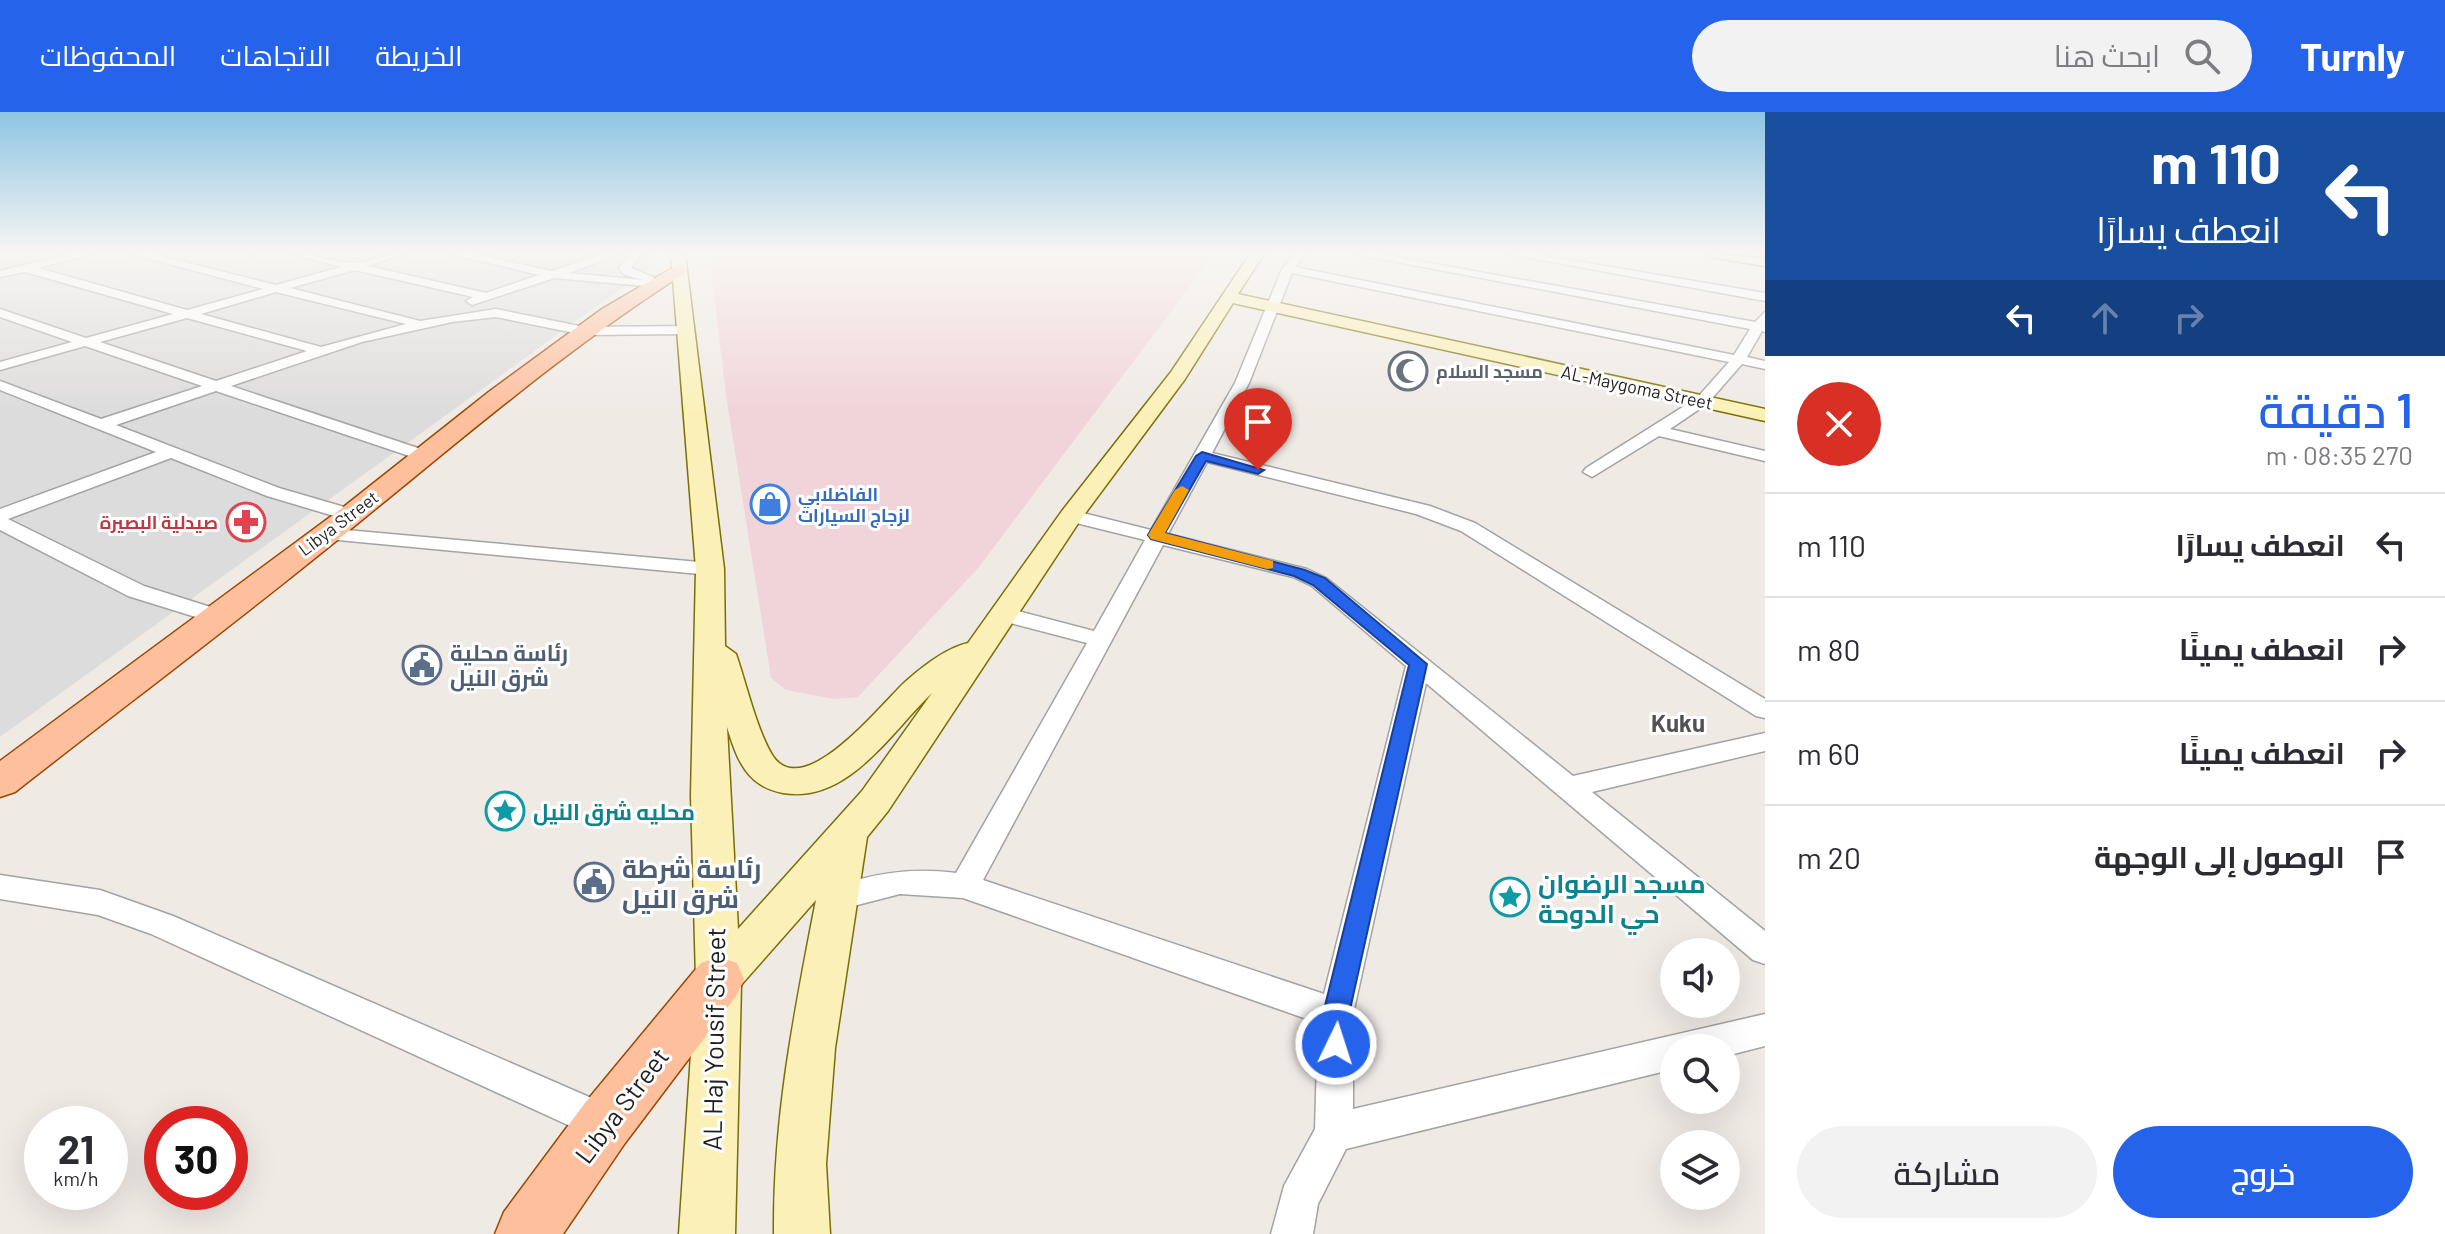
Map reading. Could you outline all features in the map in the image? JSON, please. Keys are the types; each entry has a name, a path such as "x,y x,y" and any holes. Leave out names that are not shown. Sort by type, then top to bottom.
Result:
{"main road":[{"name":"Libya Street","path":"3,776 351,515 619,306"},
{"name":"AL Haj Yousif Street","path":"678,306 686,330 710,569 710,796 719,979 707,1234"},
{"path":"719,979 849,836 1071,516 1178,375 1222,306"},
{"name":"AL-Maygoma Street","path":"1275,306 1765,415"},
{"path":"710,628 756,762 766,774 785,783 809,781 833,770 920,686 995,626"},
{"path":"802,1234 800,1164 811,1048 849,836"},
{"name":"Libya Street","path":"526,1234 605,1123 719,979"}],"street":[{"path":"165,306 320,351"},
{"path":"0,366 213,306"},
{"path":"349,306 418,324"},
{"path":"452,318 465,306"},
{"path":"964,886 1242,383 1273,306"},
{"path":"1473,306 1765,365"},
{"path":"1592,472 1660,431 1702,401 1738,360 1763,324 1661,306"},
{"path":"0,313 424,456"},
{"path":"99,425 320,351 418,324 452,318 496,313 584,331 686,330"},
{"path":"0,385 273,492 351,515"},
{"path":"1660,431 1765,456"},
{"path":"0,515 171,452"},
{"path":"1202,456 1423,510 1468,527 1765,710"},
{"path":"1071,516 1300,573 1319,582 1765,950"},
{"path":"0,522 136,591 215,616"},
{"path":"324,534 710,569"},
{"path":"995,626 1102,640"},
{"path":"1292,1234 1298,1200 1334,1133 1336,1014 1418,664"},
{"path":"1566,788 1765,742"},
{"path":"838,898 892,881 919,880 964,886 1336,1014"},
{"path":"0,887 100,903 162,925 605,1123"},
{"path":"1740,1036 1765,1030"},
{"path":"1334,1133 1660,1055"}],"shaded area":[{"path":"0,306 597,306 0,737"},
{"path":"715,306 1175,306 979,567 858,697 834,699 786,690 771,678 727,402"}],"slow traffic":[{"path":"1182,490 1156,535 1267,565"}],"place":[{"name":"مسجد السلام","path":"1408,371"},
{"name":"الفاضلابي لزجاج السيارات","path":"770,504"},
{"name":"صيدلية البصيرة","path":"246,522"},
{"name":"رئاسة محلية شرق النيل","path":"422,665"},
{"name":"محليه شرق النيل","path":"505,811"},
{"name":"رئاسة شرطة شرق النيل","path":"594,882"},
{"name":"مسجد الرضوان حي الدوحة","path":"1510,897"}],"district":[{"name":"Kuku","path":"1678,722"}],"route":[{"path":"1258,470 1202,456 1156,535 1300,573 1319,582 1418,664 1336,1014 1336,1044"}]}
